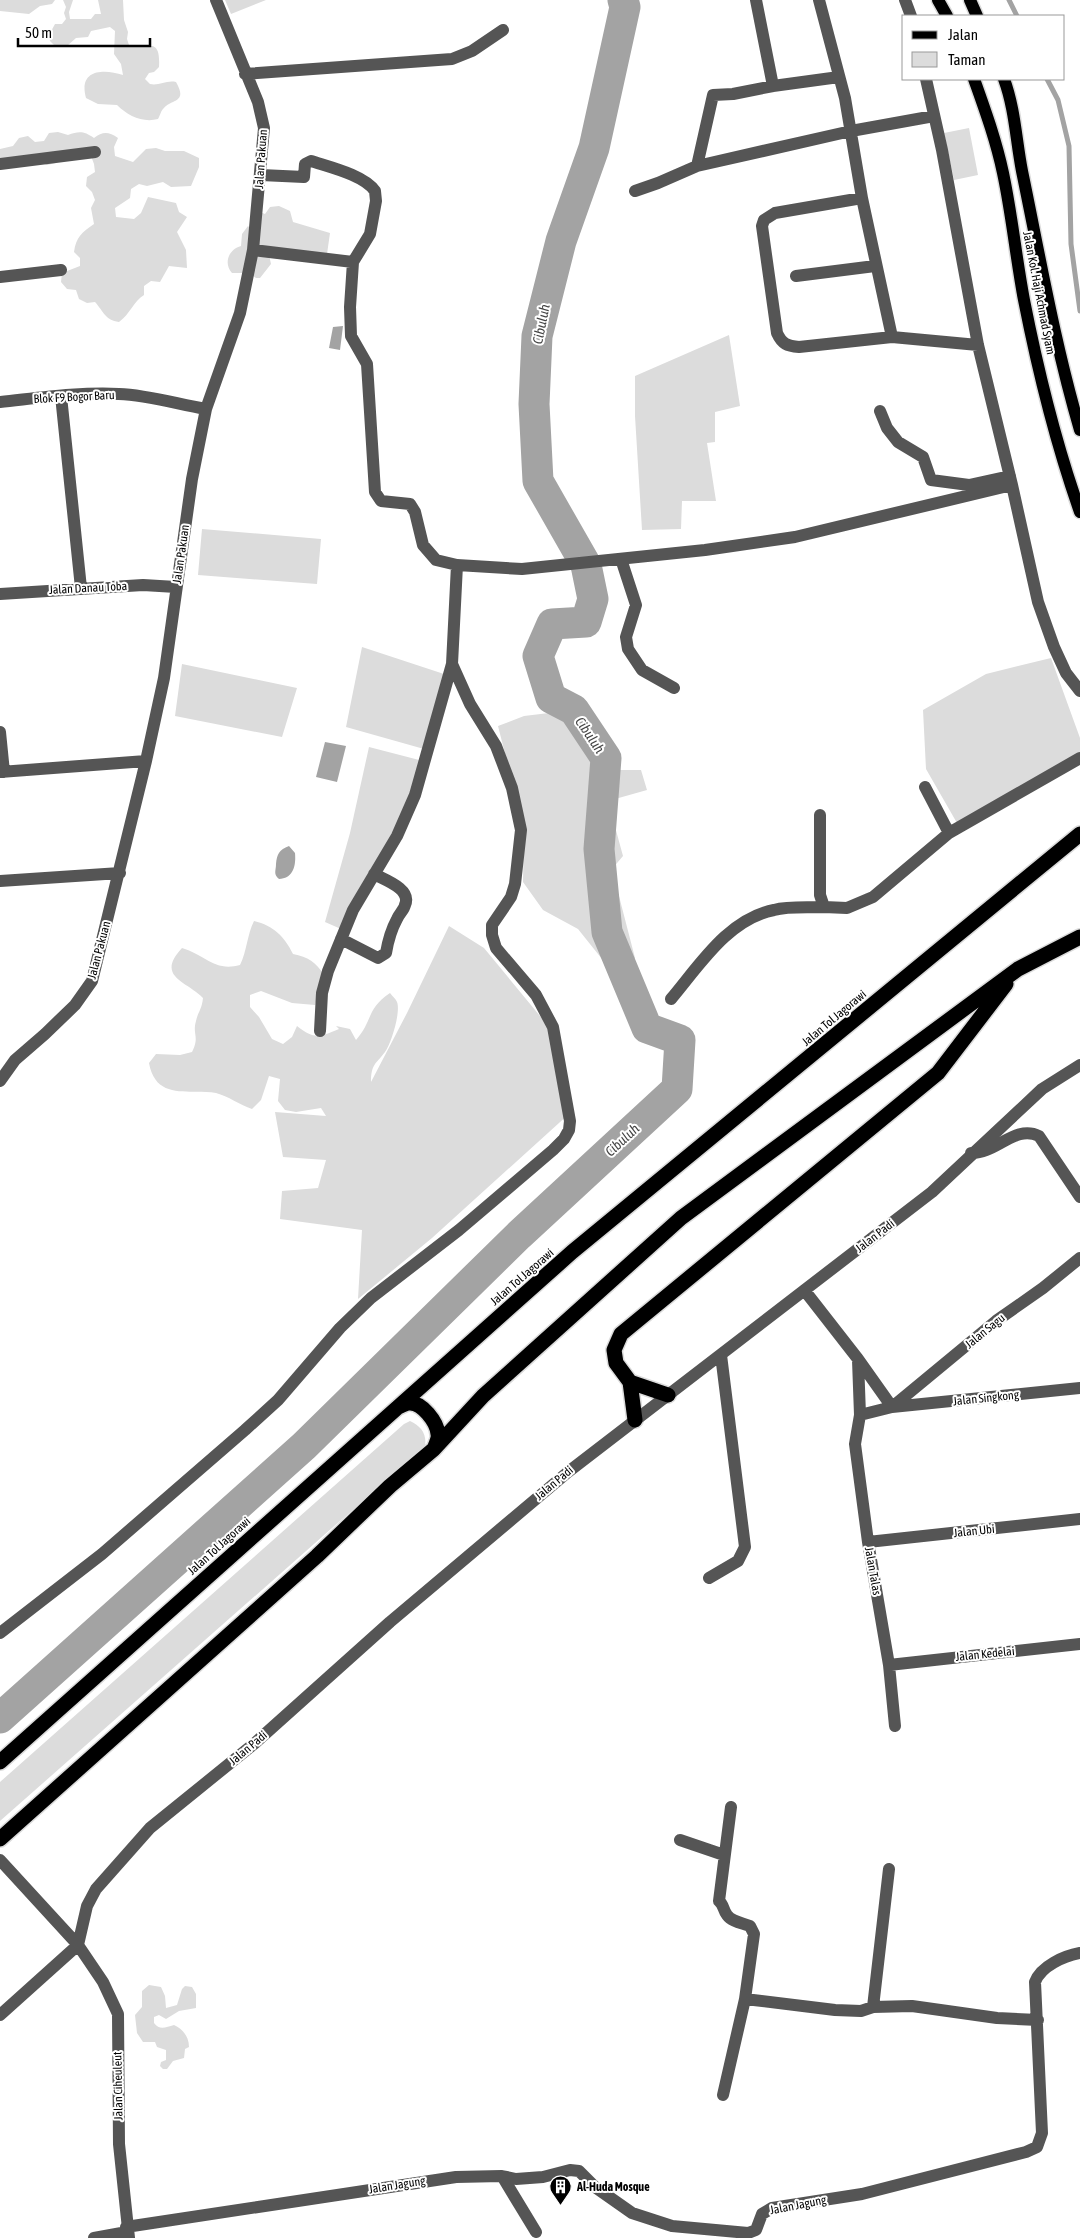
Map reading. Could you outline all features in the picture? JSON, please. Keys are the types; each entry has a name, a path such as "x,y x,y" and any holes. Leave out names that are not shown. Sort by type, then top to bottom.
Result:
{"highway":[{"name":"Jalan Tol Jagorawi","path":"0,1762 572,1252 1080,834"},
{"path":"0,1839 317,1556 390,1486 434,1449 483,1396 681,1218 1018,969 1080,936"},
{"path":"635,1420 630,1382 616,1362 614,1350 621,1334 938,1073 1018,969"},
{"path":"630,1382 668,1395"},
{"path":"396,1407 410,1403 422,1409 435,1424 438,1435 434,1449"}],"main road":[{"path":"938,0 946,15"},
{"path":"970,0 977,15"},
{"name":"Jalan Kol. Haji Achmad Syam","path":"974,80 993,132 1004,174 1024,300 1034,346 1056,436 1080,512"},
{"name":"Jalan Kol. Haji Achmad Syam","path":"1004,80 1012,102 1021,168 1065,381 1080,430"}],"street":[{"name":"Jalan Pakuan","path":"0,1081 15,1060 75,1005 92,981 120,872 164,678 192,479 206,409 240,313 254,250 264,128 258,102 216,0"},
{"path":"756,0 773,86"},
{"path":"819,0 839,77 875,266 892,337"},
{"path":"905,0 910,15"},
{"path":"245,74 452,59 472,51 503,30"},
{"path":"697,166 713,95 733,94 773,86 839,77"},
{"path":"926,80 942,150 978,345 1038,602 1054,647 1066,673 1080,691"},
{"path":"635,191 658,184 697,166 850,131 934,116"},
{"path":"0,164 95,152"},
{"path":"261,174 304,177 305,164 312,161 356,178 372,187 376,196 372,225 367,241 353,262 350,327 351,336 367,364 375,492 381,501 410,504 415,512 426,550 436,560 458,565 522,569 795,537 1011,480"},
{"path":"862,198 776,213 764,220 762,226 777,333 781,341 788,346 799,347 892,337 978,345"},
{"path":"254,250 353,262"},
{"path":"796,276 875,266"},
{"path":"0,277 61,270"},
{"name":"Blok F9 Bogor Baru","path":"0,402 61,396 118,394 143,396 206,409"},
{"path":"61,396 80,588"},
{"path":"880,412 887,428 898,442 923,458 931,480 968,485 1011,480"},
{"path":"620,559 636,605 626,637 628,649 642,670 674,688"},
{"path":"320,1031 322,993 341,939 353,910 397,836 415,795 452,664 458,565"},
{"name":"Jalan Danau Toba","path":"0,594 143,585 176,587"},
{"path":"0,1633 102,1554 252,1424 278,1400 340,1328 371,1298 480,1212 564,1139 569,1130 568,1103 553,1027 536,996 496,948 492,935 492,925 510,897 515,884 521,830 512,788 496,746 470,704 452,664"},
{"path":"0,732 2,772 146,761"},
{"path":"671,999 729,932 751,918 774,910 847,908 873,897 949,833 1080,758"},
{"path":"926,786 949,833"},
{"path":"820,815 820,895 824,908"},
{"path":"0,881 120,872"},
{"path":"341,939 378,958 386,953 389,936 396,920 406,905 406,899 398,887 374,874"},
{"name":"Jalan Padi","path":"78,1945 87,1906 96,1889 150,1828 255,1743 390,1622 568,1472 932,1192 971,1153 1042,1089 1080,1065"},
{"path":"971,1153 980,1154 989,1151 1020,1134 1031,1132 1039,1136 1080,1198"},
{"name":"Jalan Sagu","path":"892,1407 996,1321 1043,1288 1080,1258"},
{"path":"805,1291 858,1359 892,1407 860,1415"},
{"path":"708,1578 738,1561 745,1547 721,1355"},
{"name":"Jalan Talas","path":"858,1359 860,1415 855,1444 868,1542 890,1665 895,1726"},
{"name":"Jalan Singkong","path":"892,1407 1080,1388"},
{"name":"Jalan Ubi","path":"868,1542 1080,1519"},
{"name":"Jalan Kedelai","path":"890,1665 1080,1644"},
{"path":"723,2094 745,1999 754,1931 750,1926 731,1919 725,1912 724,1905 719,1901 731,1807"},
{"path":"680,1840 724,1855"},
{"name":"Jalan Ciheuleut","path":"0,1860 78,1945 103,1982 118,2014 119,2144 128,2232"},
{"path":"874,2007 889,1868"},
{"path":"0,2016 78,1945"},
{"name":"Jalan Jagung","path":"94,2238 456,2177 502,2176 516,2180 570,2170 579,2171 595,2187 632,2213 672,2226 748,2233 756,2230 762,2214 772,2208 862,2194 1026,2152 1037,2147 1042,2133 1035,1982 1038,1975 1058,1961 1080,1953"},
{"path":"745,1999 835,2010 912,2006 996,2018 1038,2020"},
{"path":"502,2176 536,2232"}],"green space":[{"path":"0,0 55,0 52,4 40,6 29,14 0,11"},
{"path":"63,0 73,0 69,12 70,19 91,19 95,14 101,14 98,0 123,0 124,20 128,32 127,39 129,45 135,47 154,47 159,57 159,67 154,72 149,73 145,79 150,84 176,82 180,94 178,100 167,105 158,119 147,120 131,115 117,105 98,104 86,98 85,88 89,76 101,72 123,75 121,64 114,54 115,31 110,27 91,31 88,37 76,38 67,46 54,45 50,41 49,35 55,24 62,24 66,19 64,13 66,7"},
{"path":"225,0 266,0 231,14"},
{"path":"969,128 978,175 954,180 944,133"},
{"path":"58,132 68,135 81,132 94,138 103,133 112,134 118,138 114,147 115,156 133,162 146,149 156,148 165,151 184,151 199,158 199,167 191,186 171,187 163,182 147,186 139,184 131,189 130,198 115,208 116,217 134,219 141,213 148,197 176,203 179,212 187,217 177,232 186,250 187,268 169,266 160,282 151,281 144,286 144,295 119,322 105,315 95,302 87,303 79,299 76,290 67,289 61,282 62,273 80,266 80,258 74,252 76,242 83,232 94,224 91,208 95,200 92,192 86,186 87,177 95,172 91,156 64,159 47,165 39,162 0,167 0,149 13,146 19,138 28,136 35,142 44,141 49,133"},
{"path":"279,206 290,211 293,222 330,233 327,254 269,255 271,264 260,278 256,278 249,273 232,273 228,265 229,257 233,250 241,246 242,234 248,226 251,229 260,212 265,214 270,207"},
{"path":"729,335 740,406 715,412 715,442 707,443 716,501 682,501 681,529 642,530 635,416 635,376"},
{"path":"202,529 321,539 317,584 198,575"},
{"path":"362,647 444,674 424,749 346,727"},
{"path":"1051,658 1080,738 1080,756 957,823 926,769 923,710 986,674"},
{"path":"182,664 297,688 282,737 175,716"},
{"path":"574,710 607,735 614,770 641,770 647,790 608,801 623,856 612,869 635,958 610,969 578,929 543,910 523,882 524,828 498,726 524,716"},
{"path":"369,747 423,761 402,817 341,929 325,922 350,833"},
{"path":"254,921 273,929 286,942 293,954 311,961 324,975 315,1005 292,1003 261,991 250,995 250,1007 259,1017 272,1039 283,1044 292,1037 297,1026 308,1034 317,1036 339,1029 336,1026 350,1029 356,1040 373,1010 382,999 390,993 396,1000 398,1007 397,1020 385,1052 373,1068 371,1082 449,926 484,948 554,1033 570,1113 432,1238 358,1299 362,1230 280,1219 282,1191 318,1188 326,1160 283,1157 275,1112 326,1116 321,1108 296,1112 285,1110 278,1101 280,1079 269,1076 261,1100 252,1109 216,1093 176,1091 159,1083 153,1075 149,1063 156,1054 180,1055 192,1052 196,1039 195,1026 203,998 176,978 172,966 174,958 182,948 217,965 231,967 240,965"},
{"path":"410,1421 422,1431 425,1438 425,1446 0,1821 0,1782 404,1424"},
{"path":"149,1985 161,1987 165,1996 166,2008 177,2005 182,1989 185,1986 192,1987 196,1994 196,2008 179,2011 166,2019 159,2015 154,2017 156,2025 163,2028 174,2025 183,2031 188,2040 189,2047 185,2049 184,2058 173,2061 167,2069 163,2069 160,2066 161,2062 166,2060 166,2050 157,2047 155,2042 143,2042 137,2033 135,2015 142,2007 142,1991"}],"shaded area":[{"path":"343,326 340,350 329,348 333,327"},
{"path":"325,742 346,746 337,782 316,777"},
{"path":"289,846 295,853 293,870 288,876 279,879 275,872 277,858 283,849"}],"waterway":[{"name":"Cibuluh","path":"0,1718 304,1446 519,1235 677,1089 680,1040 647,1028 607,932 599,849 606,758 574,710 551,698 538,656 552,624 586,622 593,599 586,565 538,481 534,404 537,336 561,241 594,148 625,7 623,0"},
{"path":"1009,0 1016,15"},
{"path":"1048,80 1058,100 1069,146 1071,244 1080,311"}],"place":[{"name":"Al-Huda Mosque","path":"561,2206"}]}
